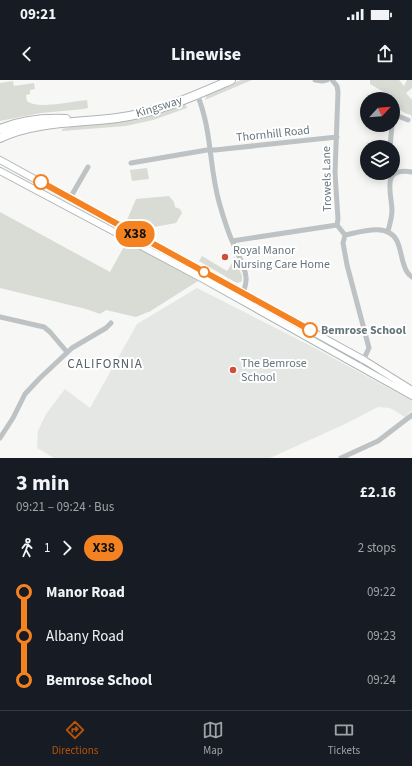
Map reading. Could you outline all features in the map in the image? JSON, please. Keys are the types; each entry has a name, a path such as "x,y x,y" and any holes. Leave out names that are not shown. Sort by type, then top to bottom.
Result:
{"highway":[{"name":"Kingsway","path":"1,139 19,131 39,126 141,114 161,108 231,80"},
{"name":"Kingsway","path":"0,128 26,121 44,119 84,121"}],"main road":[{"path":"0,160 364,360 412,390"},
{"path":"0,171 240,300 412,396"}],"street":[{"path":"315,80 327,80"},
{"name":"Trowels Lane","path":"332,80 337,86 338,92 335,173 338,219 337,225 345,235"},
{"path":"197,94 210,138 216,189 232,241 246,273 246,283 240,300"},
{"path":"400,117 408,120"},
{"name":"Thornhill Road","path":"131,163 198,151 337,137"},
{"path":"70,198 88,167"},
{"path":"400,171 412,172"},
{"path":"388,231 392,212 390,180"},
{"path":"232,241 337,225"},
{"path":"360,367 369,346 347,265 343,243 345,235 377,230 388,231 396,240 405,268 408,274 412,277"},
{"path":"0,317 44,327 67,352"},
{"path":"0,438 13,418 25,394 67,352 84,340 106,328 110,323"},
{"path":"341,458 378,441 412,415"}],"shaded area":[{"path":"241,80 252,80 205,100 207,94"},
{"path":"370,80 399,80 404,86 407,80 412,80 412,88 406,93 412,100 412,119 411,115 400,109 400,92 384,92 370,84"},
{"path":"13,81 14,86 34,83 35,89 30,90 30,94 26,95 27,101 32,104 47,105 87,100 88,108 41,113 0,121 0,83"},
{"path":"185,103 187,108 153,120 126,126 62,131 62,129 77,126 137,119"},
{"path":"147,168 149,179 132,181 130,170"},
{"path":"169,196 174,202 175,207 180,209 182,213 176,223 143,229 127,220 136,199"},
{"path":"0,212 110,272 127,241 198,281 149,312 136,317 106,310 100,314 86,309 0,288"},
{"path":"202,256 227,271 233,262 234,256 242,276 242,281 238,283 235,282 199,261"},
{"name":"The Bemrose School","path":"197,288 313,347 412,401 412,410 405,417 390,408 378,407 345,424 270,458 54,458 37,448 38,431 46,414 65,389 90,408 137,324"}],"bus line":[{"name":"X38","path":"41,182 310,330"}],"place":[{"name":"Royal Manor Nursing Care Home","path":"225,257"},
{"name":"Bemrose School","path":"310,330"},
{"name":"The Bemrose School","path":"233,370"}],"district":[{"name":"CALIFORNIA","path":"105,364"}]}
